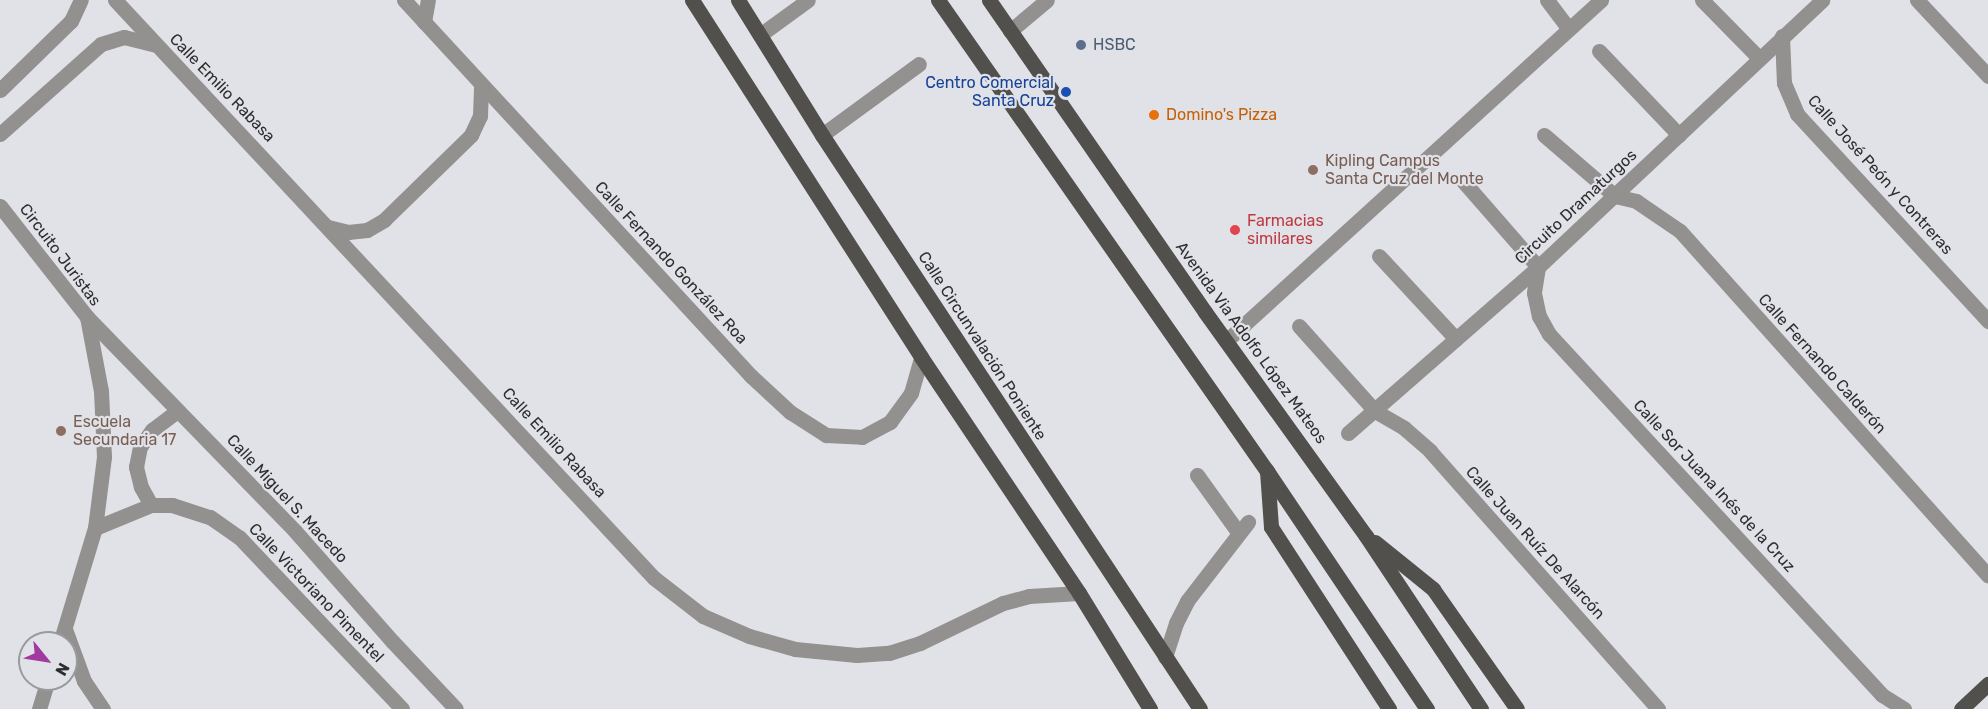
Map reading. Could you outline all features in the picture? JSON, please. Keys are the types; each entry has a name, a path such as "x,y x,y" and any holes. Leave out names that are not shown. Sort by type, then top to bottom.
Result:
{"main road":[{"path":"692,0 921,357 1079,593 1150,709"},
{"name":"Calle Circunvalación Poniente","path":"738,0 822,135 1200,709"},
{"path":"938,0 1267,471 1427,709"},
{"name":"Avenida Via Adolfo López Mateos","path":"989,0 1226,341 1366,536 1481,709"},
{"path":"1267,471 1271,527 1389,709"},
{"path":"1366,536 1433,589 1517,709"},
{"path":"1961,709 1988,684"}],"street":[{"path":"0,90 72,21 81,0"},
{"name":"Calle Emilio Rabasa","path":"115,0 654,578 703,616 749,636 795,650 857,656 889,653 920,643 1003,603 1029,596 1079,593"},
{"name":"Calle Fernando González Roa","path":"404,0 750,376 789,412 826,435 862,437 890,422 911,393 921,357"},
{"path":"424,22 428,0"},
{"path":"760,35 808,0"},
{"path":"1010,31 1047,0"},
{"path":"1547,0 1569,28"},
{"path":"1226,341 1600,0"},
{"path":"1702,0 1759,58"},
{"name":"Circuito Dramaturgos","path":"1348,433 1538,267 1822,0"},
{"path":"1917,0 1988,76"},
{"name":"Calle José Peón y Contreras","path":"1782,36 1784,82 1797,114 1988,321"},
{"path":"0,135 101,44 124,37 156,45"},
{"path":"1599,51 1679,135"},
{"path":"822,135 919,64"},
{"path":"328,227 348,232 367,230 384,220 471,135 480,116 481,86"},
{"path":"1544,135 1615,196"},
{"path":"1463,181 1538,267"},
{"name":"Calle Fernando Calderón","path":"1615,196 1636,201 1680,231 1988,576"},
{"name":"Circuito Juristas","path":"0,206 87,317 101,391 104,457 95,528 64,631"},
{"path":"1379,256 1456,339"},
{"name":"Calle Sor Juana Inés de la Cruz","path":"1538,267 1534,293 1539,316 1549,334 1882,695 1904,709"},
{"name":"Calle Miguel S. Macedo","path":"87,317 295,531 392,641 456,709"},
{"name":"Calle Juan Ruíz De Alarcón","path":"1299,326 1375,411 1404,428 1430,451 1658,709"},
{"path":"151,506 141,487 136,467 140,447 152,429 177,411"},
{"path":"1165,657 1186,601 1243,527 1197,475"},
{"name":"Calle Victoriano Pimentel","path":"95,528 151,506 172,505 210,517 239,537 402,709"},
{"path":"78,668 103,709"},
{"path":"39,709 44,691"}],"place":[{"name":"HSBC","path":"1081,45"},
{"name":"Centro Comercial Santa Cruz","path":"1066,92"},
{"name":"Domino's Pizza","path":"1154,115"},
{"name":"Kipling Campus Santa Cruz del Monte","path":"1313,170"},
{"name":"Farmacias similares","path":"1235,230"},
{"name":"Escuela Secundaria 17","path":"61,431"}]}
